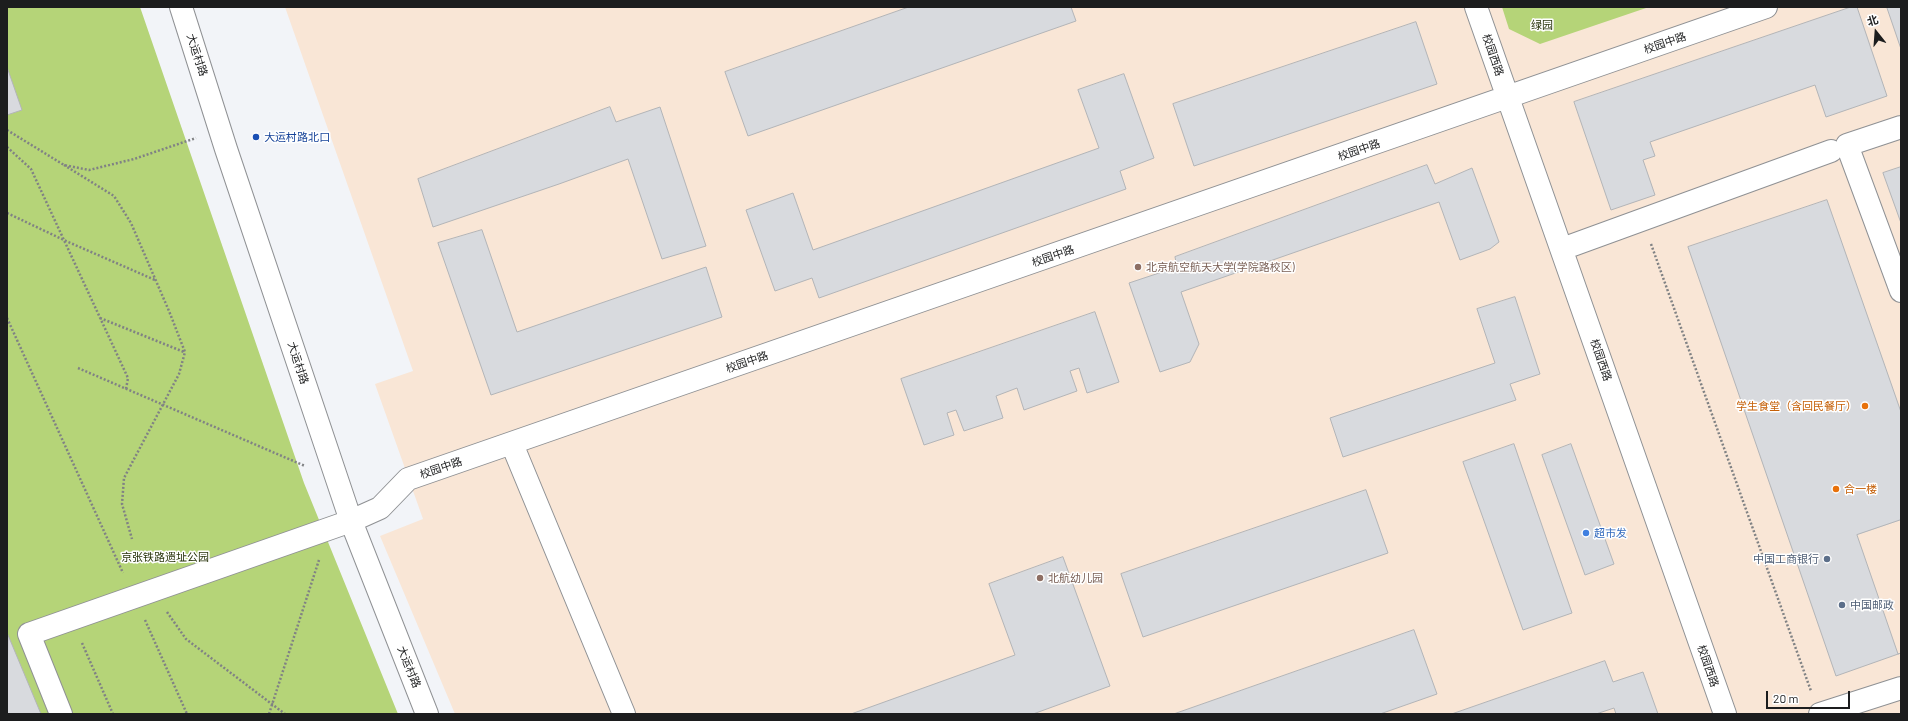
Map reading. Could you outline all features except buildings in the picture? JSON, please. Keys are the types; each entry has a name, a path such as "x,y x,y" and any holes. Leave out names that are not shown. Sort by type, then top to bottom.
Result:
{"street":[{"name":"大运村路","path":"181,7 351,521 427,714"},
{"name":"校园西路","path":"1476,7 1725,714"},
{"name":"校园中路","path":"61,714 29,634 351,521 380,508 408,479 1508,98 1766,7"},
{"path":"1901,127 1847,145 1901,291"},
{"path":"1562,249 1831,151"},
{"path":"512,444 624,714"},
{"path":"1820,714 1901,688"}],"path":[{"path":"7,130 114,196 130,224 156,281 185,352 179,374 164,405 124,478 122,504 132,539"},
{"path":"64,165 89,170 134,159 221,130"},
{"path":"7,147 31,169 66,241 128,378 126,389"},
{"path":"7,213 156,281"},
{"path":"1643,219 1811,692"},
{"path":"7,318 187,714"},
{"path":"100,318 185,352"},
{"path":"78,368 306,466"},
{"path":"269,714 320,558"},
{"path":"165,608 186,639 285,714"},
{"path":"80,639 113,714"}],"shaded area":[{"name":"北京航空航天大学(学院路校区)","path":"285,7 1901,7 1901,714 455,714 380,536 423,519 375,384 413,371"}],"green space":[{"name":"京张铁路遗址公园","path":"7,7 140,7 304,483 398,714 7,714"},
{"name":"绿园","path":"1502,7 1649,7 1540,44 1509,29"}],"place":[{"name":"大运村路北口","path":"256,137"},
{"name":"北京航空航天大学(学院路校区)","path":"1138,267"},
{"name":"学生食堂（含回民餐厅）","path":"1865,406"},
{"name":"合一楼","path":"1836,489"},
{"name":"超市发","path":"1586,533"},
{"name":"中国工商银行","path":"1827,559"},
{"name":"北航幼儿园","path":"1040,578"},
{"name":"中国邮政","path":"1842,605"}]}
